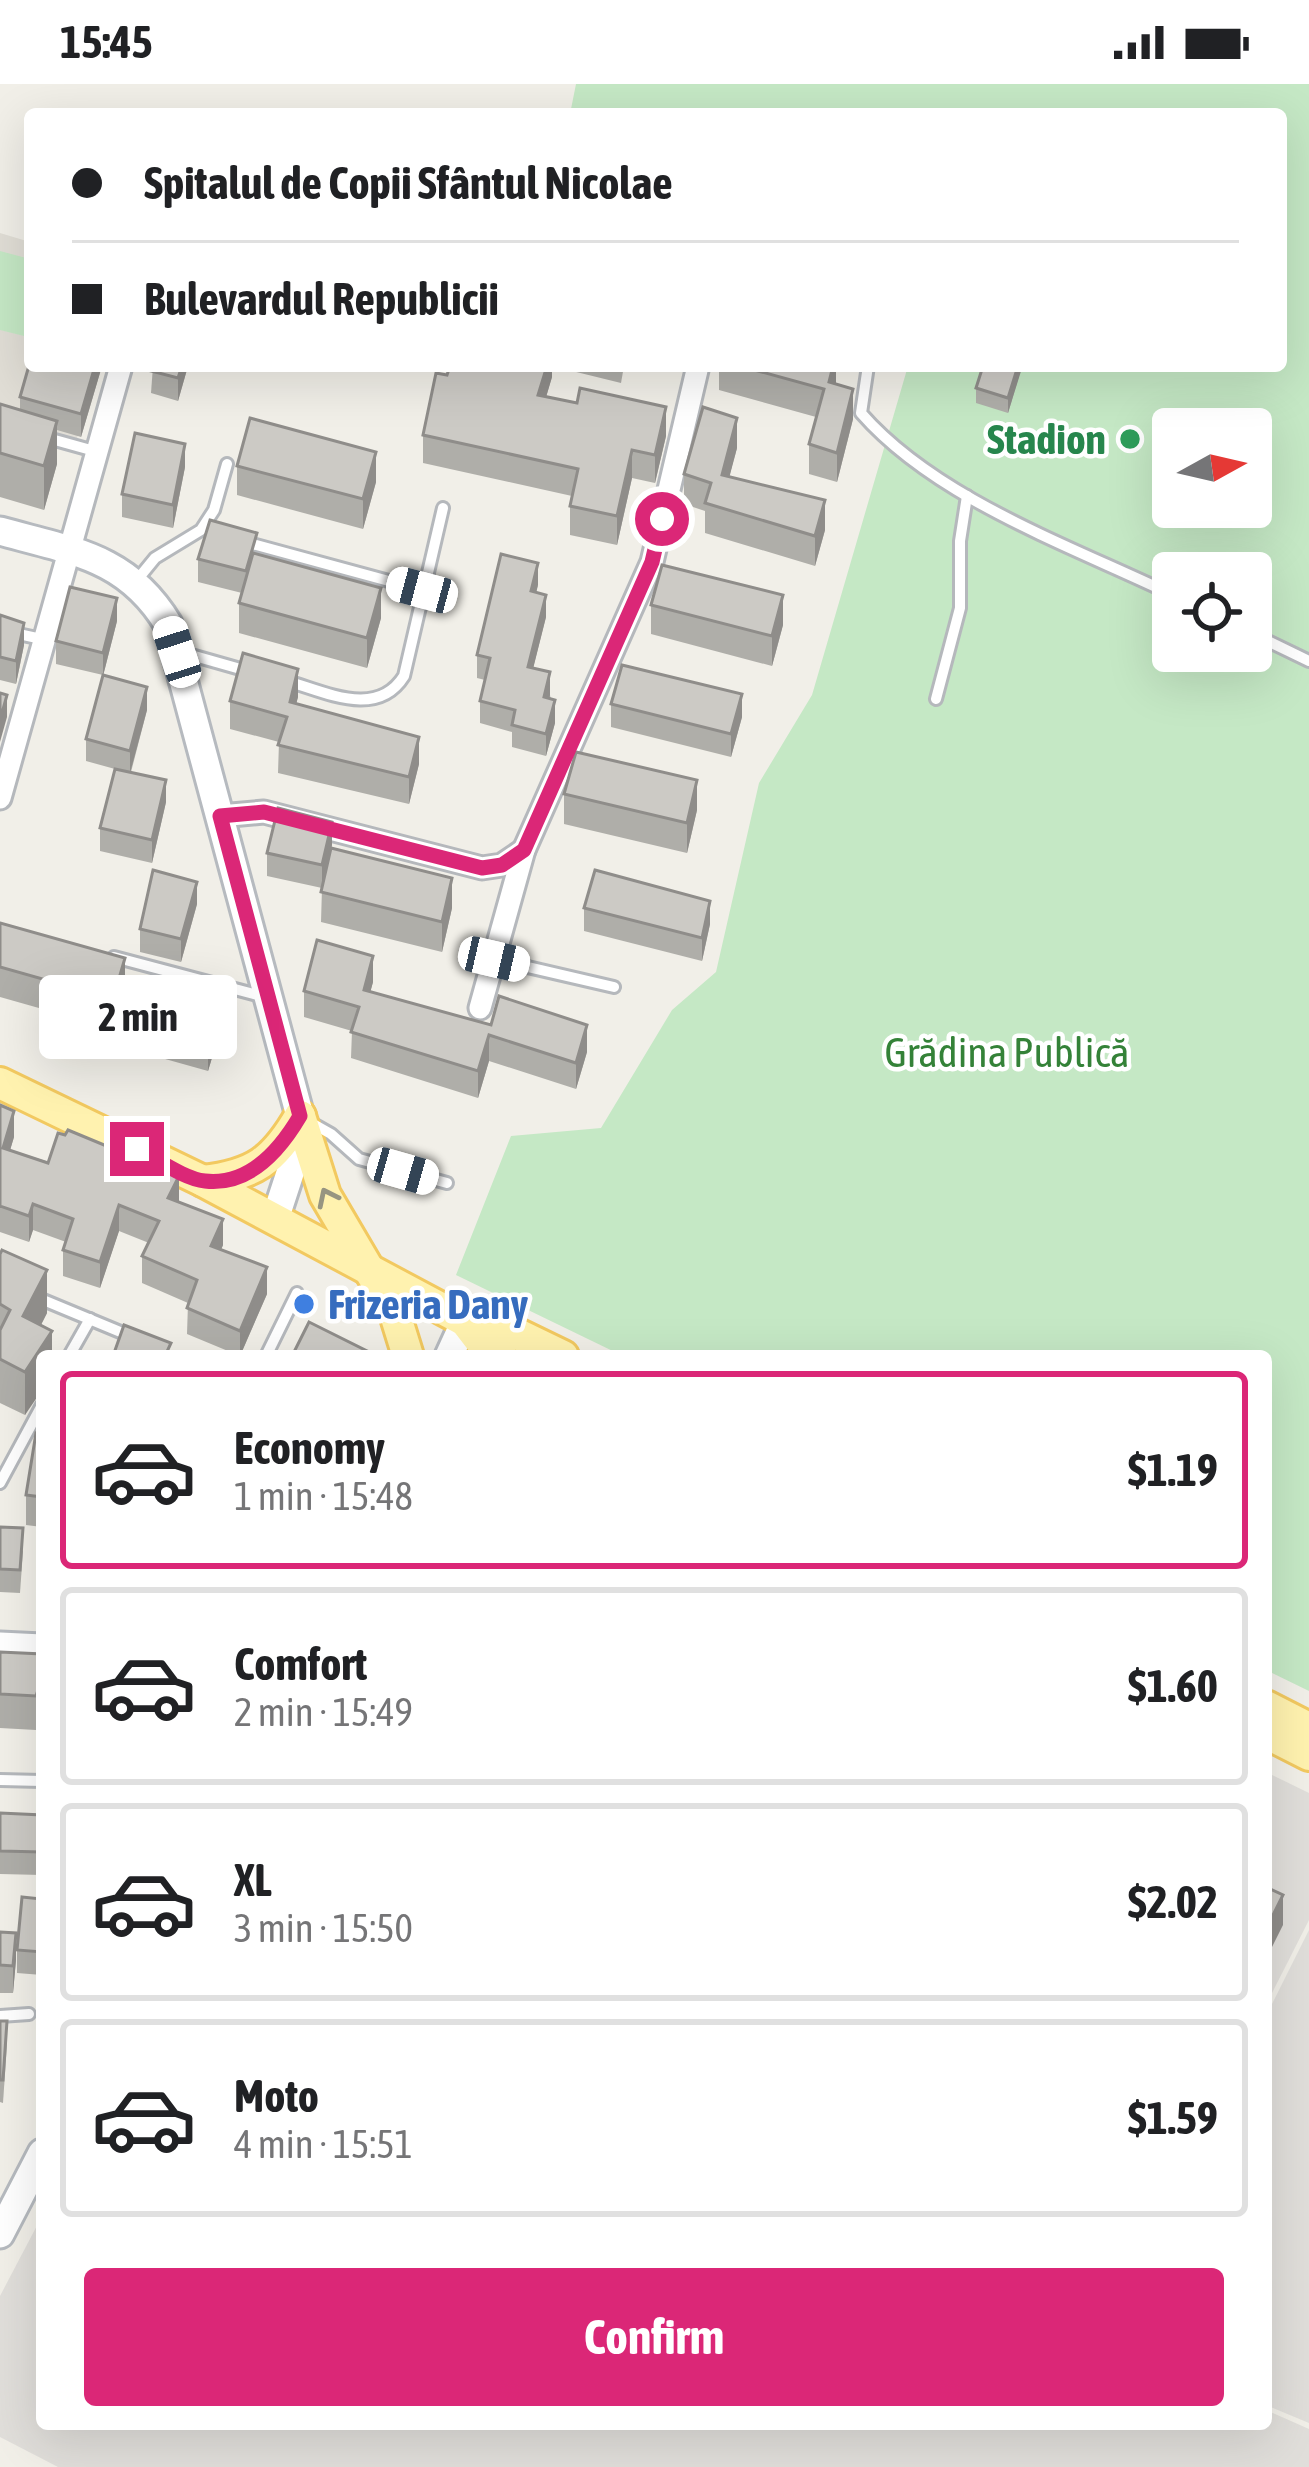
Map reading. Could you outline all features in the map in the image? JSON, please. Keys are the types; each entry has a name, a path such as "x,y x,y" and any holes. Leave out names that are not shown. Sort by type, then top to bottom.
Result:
{"main road":[{"path":"0,531 92,556 135,582 159,610 177,652 325,1195 395,1314 406,1350"},
{"path":"0,1083 203,1181 465,1321 496,1323 551,1350"},
{"path":"203,1181 240,1177 265,1162 285,1142 300,1116"},
{"path":"275,1219 292,1167 300,1116"},
{"path":"452,1350 465,1321"},
{"path":"465,1321 489,1350"},
{"path":"0,1646 36,1648"},
{"path":"1272,1709 1309,1727"},
{"path":"1272,1736 1309,1755"},
{"path":"0,2234 36,2165"}],"street":[{"path":"0,797 119,372"},
{"path":"480,1008 524,850 652,562 697,372"},
{"path":"220,816 264,812 482,868 502,865 524,850"}],"lane":[{"path":"867,372 861,413 908,460 967,496 1152,585"},
{"path":"39,436 98,452"},
{"path":"135,582 155,558 201,530 214,509 227,464"},
{"path":"936,699 960,608 960,541 967,496"},
{"path":"177,652 359,701 382,699 396,690 404,676 443,508"},
{"path":"201,530 422,590"},
{"path":"0,630 46,640"},
{"path":"1272,643 1309,661"},
{"path":"89,951 268,998"},
{"path":"494,959 614,987"},
{"path":"300,1116 331,1134 359,1159 447,1184"},
{"path":"18,1289 154,1347"},
{"path":"269,1350 297,1292"},
{"path":"72,1350 90,1319"},
{"path":"0,1483 36,1416"},
{"path":"0,1780 36,1780"},
{"path":"0,2016 29,2014"}],"shaded area":[{"path":"0,233 24,240 24,372 100,372 74,447 0,428"},
{"path":"1272,1775 1309,1793 1309,1920 1272,1993"},
{"path":"1309,1930 1309,2423 1272,2408 1272,2004"},
{"path":"36,2227 36,2430 1272,2430 1272,2413 1309,2429 1309,2467 58,2467 0,2437 0,2296"}],"green space":[{"name":"Grădina Publică","path":"576,84 1309,84 1309,1691 1272,1673 1272,1350 611,1350 456,1275 511,1136 601,1128 672,1010 716,972 759,783 812,695 906,372 1287,372 1287,108 571,108"},
{"path":"0,251 24,257 24,336 0,330"}],"building":[{"path":"27,372 93,372 81,414 20,397"},
{"path":"545,372 538,395 577,403 580,388 666,407 655,455 632,450 617,516 570,506 578,469 423,435 436,373"},
{"path":"762,372 832,372 829,382 853,389 837,453 809,444 824,389"},
{"path":"981,372 1016,372 1008,398 976,388"},
{"path":"0,404 57,421 44,466 0,453"},
{"path":"703,407 737,418 722,475 825,500 815,536 705,503 711,483 684,474"},
{"path":"250,418 376,452 363,499 237,466"},
{"path":"135,433 185,444 173,505 122,494"},
{"path":"210,520 257,533 246,571 198,559"},
{"path":"253,553 381,588 367,638 239,603"},
{"path":"501,554 538,563 531,591 546,595 528,667 550,672 544,697 555,700 546,734 512,725 515,710 480,701 490,658 477,655"},
{"path":"662,565 783,595 772,636 651,605"},
{"path":"70,587 117,598 103,653 56,641"},
{"path":"0,615 24,623 16,661 0,657"},
{"path":"243,653 298,669 290,702 419,737 409,777 278,745 287,717 230,701"},
{"path":"622,665 742,694 731,734 611,704"},
{"path":"103,675 147,687 130,751 86,739"},
{"path":"0,693 7,695 0,720"},
{"path":"576,752 697,780 687,823 564,794"},
{"path":"115,769 166,780 152,840 100,828"},
{"path":"278,808 332,822 322,865 267,853"},
{"path":"331,848 452,878 442,922 321,892"},
{"path":"153,870 197,882 181,939 140,929"},
{"path":"595,870 710,901 702,938 584,908"},
{"path":"0,923 125,958 113,999 0,967"},
{"path":"317,940 373,956 364,990 491,1025 499,996 587,1025 576,1063 489,1035 478,1071 351,1032 359,1007 304,991"},
{"path":"176,977 225,992 208,1048 158,1034"},
{"path":"0,1105 14,1111 3,1148 48,1163 58,1133 65,1135 68,1130 179,1176 168,1198 223,1219 211,1246 267,1267 240,1331 187,1308 197,1280 142,1256 159,1221 119,1205 100,1262 63,1250 73,1219 33,1204 29,1216 0,1206"},
{"path":"2,1250 47,1270 23,1316 52,1331 25,1372 0,1359 0,1330 10,1310 0,1304"},
{"path":"309,1322 365,1350 295,1350"},
{"path":"124,1325 171,1343 168,1350 115,1350"},
{"path":"36,1433 36,1496 26,1495"},
{"path":"0,1527 23,1528 20,1570 0,1569"},
{"path":"0,1652 36,1654 36,1696 0,1694"},
{"path":"0,1813 36,1815 36,1852 0,1851"},
{"path":"1272,1890 1283,1895 1272,1917"},
{"path":"22,1897 36,1898 36,1952 17,1950"},
{"path":"0,1932 16,1933 13,1966 0,1965"},
{"path":"0,2021 7,2021 3,2080 0,2080"}],"place":[{"name":"Stadion","path":"1130,439"},
{"name":"Frizeria Dany","path":"304,1304"}],"route":[{"path":"137,1149 203,1181 240,1177 285,1142 300,1116 220,816 264,812 482,868 502,865 524,850 652,562 662,519"}]}
